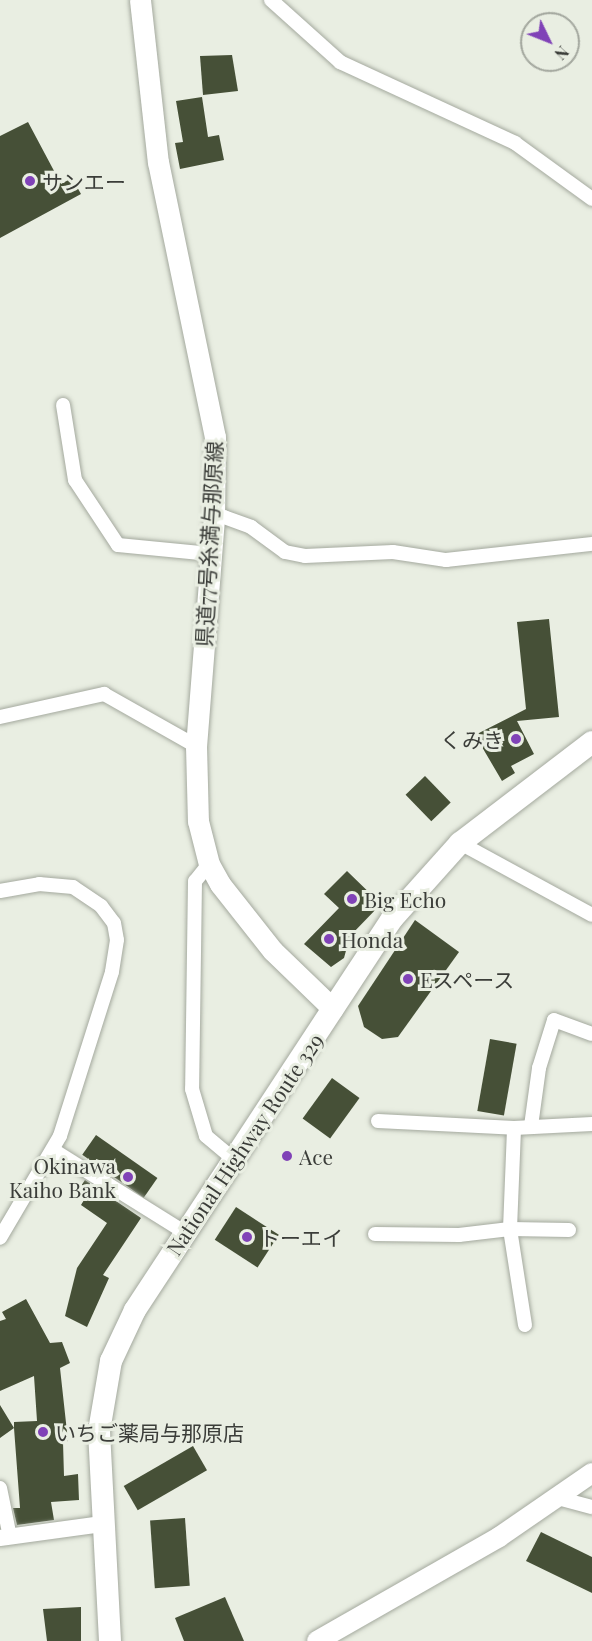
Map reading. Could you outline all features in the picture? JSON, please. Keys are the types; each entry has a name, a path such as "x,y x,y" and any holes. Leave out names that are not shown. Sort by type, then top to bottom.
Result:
{"highway":[{"name":"National Highway Route 329","path":"110,1641 102,1524 99,1431 111,1361 135,1310 392,920 460,843 592,742"}],"main road":[{"name":"県道77号糸満与那原線","path":"140,0 158,162 215,437 214,518 196,746 198,821 209,864 273,951 333,1009"},
{"path":"317,1641 440,1573 558,1498 592,1473"}],"street":[{"path":"271,0 340,62 515,143 592,199"},
{"path":"63,405 75,480 118,545 211,554"},
{"path":"214,518 224,517 251,527 285,552 306,556 393,552 447,560 592,544"},
{"path":"0,717 104,694 196,746"},
{"path":"460,843 592,915"},
{"path":"209,864 195,881 192,1089 206,1136 233,1159"},
{"path":"0,891 39,884 73,887 101,906 115,931 112,972 53,1150 0,1238"},
{"path":"531,1126 539,1068 554,1020 592,1034"},
{"path":"378,1121 514,1128 592,1124"},
{"path":"514,1128 510,1229 525,1325"},
{"path":"53,1150 184,1233"},
{"path":"375,1234 459,1235 510,1229 569,1230"},
{"path":"0,1488 5,1537 102,1524"},
{"path":"558,1498 592,1507"}],"building":[{"path":"232,55 238,91 203,95 200,56"},
{"path":"202,97 208,137 219,135 224,160 180,169 175,143 183,142 176,101"},
{"name":"サンエー","path":"28,122 61,184 72,178 81,194 0,238 0,136"},
{"path":"549,619 559,717 517,721 534,754 511,766 515,773 502,781 475,735 526,709 517,622"},
{"path":"425,776 451,803 431,821 406,795"},
{"path":"347,871 381,904 350,936 344,958 331,967 304,944 339,908 324,894"},
{"name":"Eスペース","path":"415,920 459,952 398,1037 382,1039 364,1027 358,1006"},
{"path":"490,1039 517,1044 504,1116 477,1111"},
{"path":"332,1078 360,1098 330,1138 303,1118"},
{"path":"96,1135 157,1178 144,1198 82,1155"},
{"path":"85,1180 141,1218 103,1275 109,1278 87,1327 65,1316 77,1268 107,1223 81,1205 87,1195 79,1189"},
{"name":"トーエイ","path":"236,1207 279,1235 258,1267 215,1240"},
{"path":"26,1299 50,1343 62,1342 70,1363 60,1368 68,1441 63,1442 64,1476 78,1474 79,1500 51,1502 54,1520 17,1525 13,1508 20,1508 14,1422 37,1421 34,1376 0,1391 0,1321 6,1319 2,1312"},
{"path":"0,1405 14,1428 0,1438"},
{"path":"193,1446 207,1470 138,1510 124,1486"},
{"path":"185,1518 190,1586 155,1588 150,1520"},
{"path":"541,1532 592,1557 592,1593 526,1561"},
{"path":"225,1597 244,1641 184,1641 175,1618"},
{"path":"81,1607 81,1641 47,1641 43,1609"}],"place":[{"name":"サンエー","path":"30,181"},
{"name":"くみき","path":"516,739"},
{"name":"Big Echo","path":"352,899"},
{"name":"Honda","path":"329,939"},
{"name":"Eスペース","path":"408,979"},
{"name":"Ace","path":"287,1156"},
{"name":"Okinawa Kaiho Bank","path":"128,1177"},
{"name":"トーエイ","path":"247,1237"},
{"name":"いちご薬局与那原店","path":"43,1432"}]}
